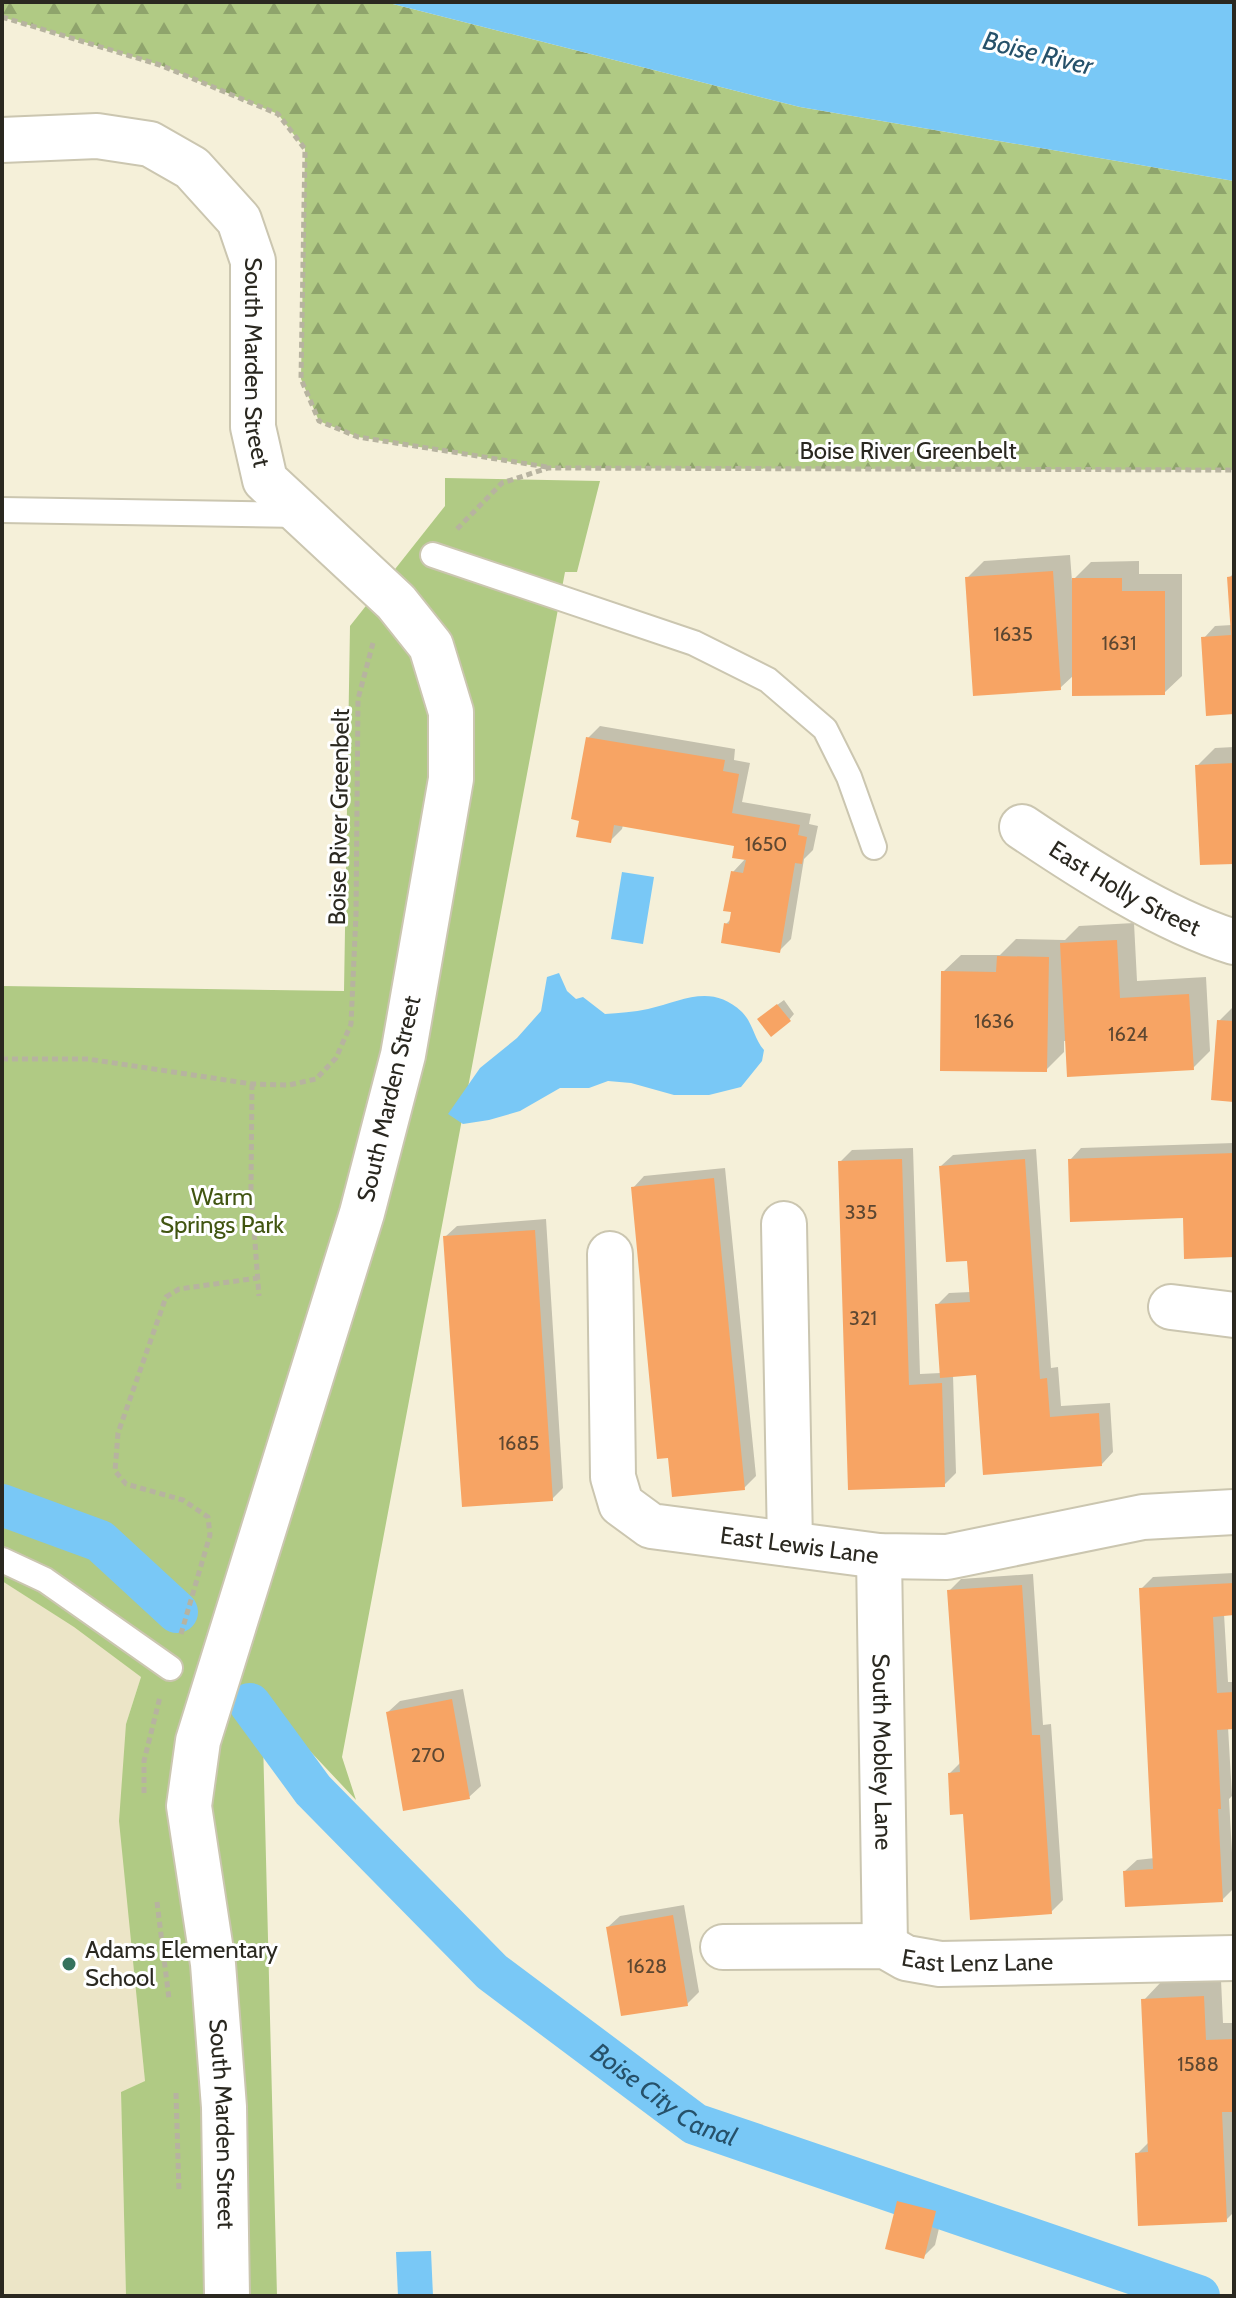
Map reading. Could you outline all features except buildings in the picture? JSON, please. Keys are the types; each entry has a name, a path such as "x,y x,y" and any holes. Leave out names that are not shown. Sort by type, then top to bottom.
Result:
{"street":[{"name":"South Marden Street","path":"2,140 97,136 150,144 192,168 239,220 253,261 253,427 265,480 396,602 431,646 451,712 451,779 403,1055 362,1213 198,1741 189,1806 213,1964 221,2059 227,2296"},
{"name":"East Holly Street","path":"1022,827 1154,907 1234,942"},
{"path":"784,1224 790,1544"},
{"name":"East Lewis Lane","path":"610,1254 613,1477 621,1504 651,1526 879,1556 947,1557 1143,1517 1234,1512"},
{"path":"1171,1307 1234,1315"},
{"name":"South Mobley Lane","path":"879,1556 885,1946"},
{"name":"East Lenz Lane","path":"723,1947 885,1946 906,1958 940,1964 1234,1958"}],"lane":[{"path":"2,510 301,515"},
{"path":"433,555 694,643 768,680 825,729 849,777 874,847"},
{"path":"2,1560 45,1580 170,1668"}],"path":[{"name":"Boise River Greenbelt","path":"433,555 502,483 548,468 1234,470"},
{"name":"Boise River Greenbelt","path":"2,1059 88,1059 252,1084 289,1085 316,1079 336,1058 351,1024 356,914 358,699 371,646 396,602"},
{"path":"252,1084 251,1189 259,1296"}],"shaded area":[{"name":"Adams Elementary School","path":"2,1581 75,1627 141,1677 126,1724 126,1846 145,2081 121,2093 126,2296 2,2296"}],"green space":[{"path":"2,2 385,2 800,107 1234,181 1234,470 548,468 358,437 319,421 301,379 305,149 278,114 160,65 2,17"},
{"name":"Warm Springs Park","path":"445,478 600,481 577,572 565,572 342,1757 356,1800 262,1700 277,2296 126,2296 121,2092 145,2081 119,1821 126,1724 141,1677 74,1627 2,1581 2,986 344,991 350,626 445,506"}],"water":[{"name":"Boise River","path":"385,2 1234,2 1234,181 800,107"},
{"path":"622,872 654,877 643,944 611,939"},
{"path":"559,973 567,991 576,999 583,997 605,1014 643,1010 696,997 719,998 746,1016 764,1050 762,1061 741,1087 709,1095 674,1095 631,1083 608,1081 589,1088 560,1088 520,1111 489,1120 463,1124 448,1114 480,1068 517,1038 541,1011 547,977"},
{"path":"431,2251 433,2296 398,2296 396,2252"}],"waterway":[{"name":"Boise City Canal","path":"2,1505 100,1541 177,1612"},
{"name":"Boise City Canal","path":"250,1704 313,1790 492,1972 695,2124 1199,2296"}],"place":[{"name":"Adams Elementary School","path":"69,1964"}]}
